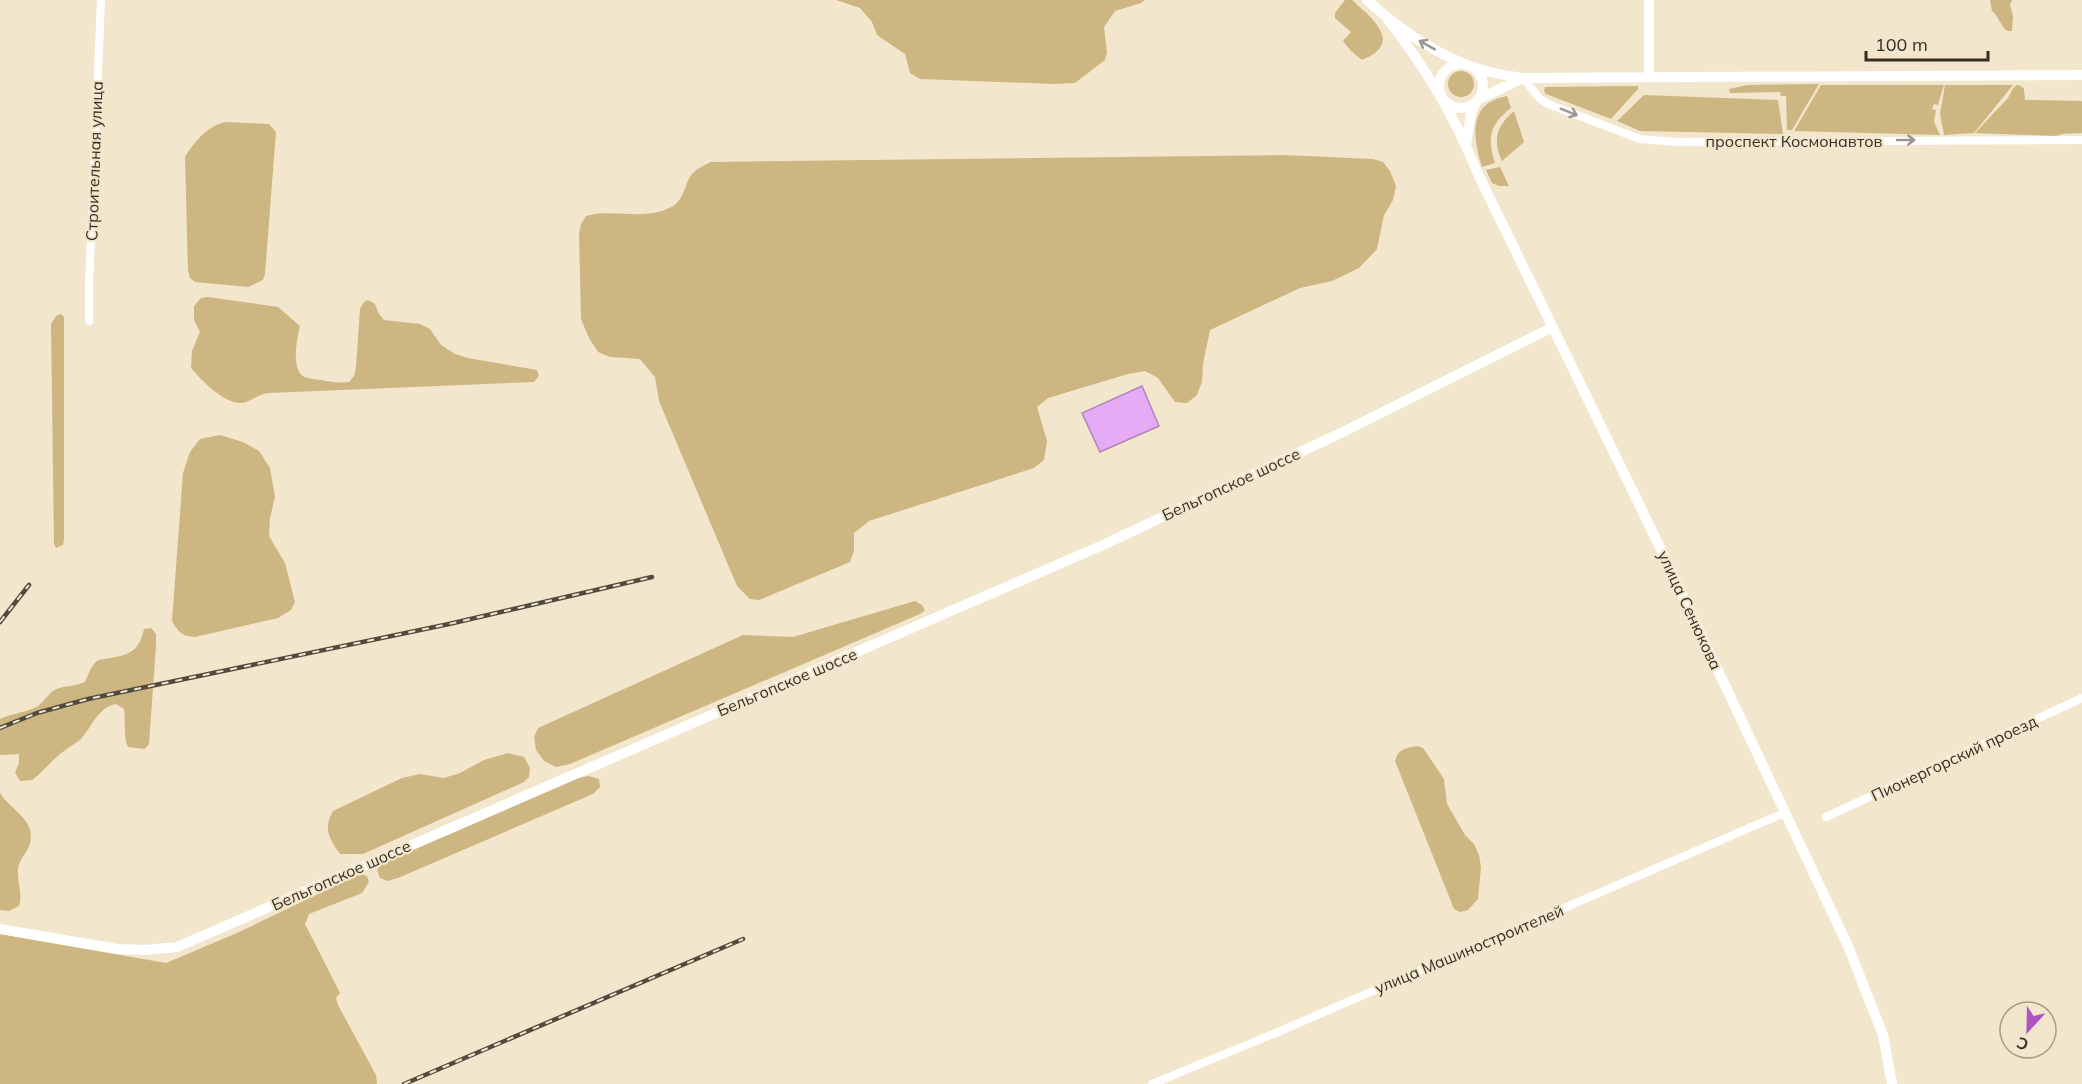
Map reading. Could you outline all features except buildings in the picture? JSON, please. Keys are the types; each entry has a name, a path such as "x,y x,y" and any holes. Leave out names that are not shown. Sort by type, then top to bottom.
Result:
{"main road":[{"name":"улица Сенюкова","path":"1367,0 1387,18 1426,45 1471,66"},
{"path":"1649,0 1649,77"},
{"name":"улица Сенюкова","path":"1387,18 1426,70 1442,97 1786,812 1861,978 1883,1035 1892,1084"},
{"path":"1523,78 1460,108 1453,106 1442,97 1439,83 1445,71 1457,64 1523,78 2082,75"},
{"path":"1466,145 1471,113 1483,84 1481,76 1471,66"},
{"name":"Бельгопское шоссе","path":"0,929 117,949 146,950 177,947 1102,545 1343,432 1553,327"}],"street":[{"name":"Строительная улица","path":"89,321 100,0"},
{"name":"проспект Космонавтов","path":"1523,78 1540,99 1548,104 1640,139 1675,142 2082,140"},
{"name":"Пионергорский проезд","path":"1826,817 2082,698"},
{"name":"улица Машиностроителей","path":"1152,1084 1278,1032 1786,812"}],"shaded area":[{"path":"836,0 1145,0 1115,11 1104,27 1107,52 1105,60 1075,83 1054,84 920,79 910,73 905,54 877,35 872,22 860,8"},
{"path":"1345,0 1352,0 1381,31 1383,39 1381,46 1362,60 1343,41 1351,32 1335,18 1335,13"},
{"path":"1990,0 2012,0 2010,5 2013,16 2012,31 2007,31 1992,11"},
{"path":"1461,71 1470,75 1474,84 1470,93 1461,97 1452,93 1448,84 1452,75"},
{"path":"1819,84 1792,130 1787,130 1786,96 1781,96 1780,92 1730,93 1729,89 1747,85"},
{"path":"1821,85 1944,85 1938,105 1934,104 1932,109 1936,110 1934,122 1940,135 1794,131"},
{"path":"1945,85 2013,85 1974,133 1944,135 1940,114"},
{"path":"2017,85 2024,89 2025,100 2082,101 2082,133 2056,136 1975,133"},
{"path":"1638,86 1638,89 1611,119 1546,94 1544,91 1545,87"},
{"path":"1644,95 1778,100 1783,134 1640,131 1617,121"},
{"path":"1507,96 1511,108 1498,120 1492,132 1491,146 1495,163 1482,167 1475,134 1479,114 1494,100"},
{"path":"1514,111 1524,142 1502,161 1497,147 1498,134 1508,116"},
{"path":"226,122 269,124 276,132 265,274 263,280 248,287 195,282 190,278 188,271 185,157 202,135"},
{"path":"1283,155 1373,159 1383,162 1390,171 1396,186 1393,200 1384,215 1377,249 1359,268 1332,281 1300,288 1210,330 1202,382 1197,395 1187,403 1175,402 1158,378 1145,371 1048,398 1037,407 1047,441 1044,460 1034,468 869,521 854,533 854,551 850,562 759,600 750,599 737,586 659,401 655,377 640,359 610,357 598,352 581,319 579,235 581,224 586,216 663,211 677,203 691,176 697,169 710,162"},
{"path":"1500,167 1509,186 1492,183 1486,170"},
{"path":"208,297 278,307 300,326 296,353 297,366 303,376 309,378 349,382 354,376 360,309 368,300 375,304 384,320 420,324 430,329 441,345 455,354 537,370 539,376 534,382 269,393 242,403 235,402 221,396 191,368 192,351 200,332 194,320 194,306 201,298"},
{"path":"61,314 64,317 64,539 63,545 56,548 54,543 51,324 56,316"},
{"path":"1142,386 1159,426 1100,452 1082,413"},
{"path":"220,435 243,442 259,451 270,468 275,497 269,536 285,563 295,602 291,610 278,618 195,637 187,636 176,628 172,621 183,473 190,452 200,439"},
{"path":"915,601 925,610 920,614 570,764 556,767 544,761 536,750 534,737 538,728 743,635 793,637"},
{"path":"151,628 156,634 156,646 149,744 145,749 128,747 124,709 116,704 104,709 80,740 36,777 32,780 20,781 15,773 19,763 19,754 0,755 0,719 35,708 57,689 85,682 97,661 134,650 140,642 144,629"},
{"path":"1417,746 1423,748 1444,779 1447,804 1479,855 1481,867 1478,899 1468,910 1460,912 1454,909 1395,761 1400,752"},
{"path":"508,753 524,757 530,768 529,777 524,782 363,854 340,854 330,838 328,823 333,811 402,778 420,774 444,778 460,773 484,760"},
{"path":"589,776 599,779 600,787 593,794 398,878 387,881 380,878 377,870 384,861 578,778"},
{"path":"0,793 26,821 31,835 29,846 18,869 19,906 9,911 0,910"},
{"path":"360,874 367,876 369,882 362,893 309,914 305,924 340,993 336,998 338,1005 376,1075 377,1084 0,1084 0,934 166,963 237,933"}],"railway":[{"path":"0,728 37,713 88,699 449,624 652,577"},
{"path":"0,622 29,585"},
{"path":"404,1084 743,939"}]}
